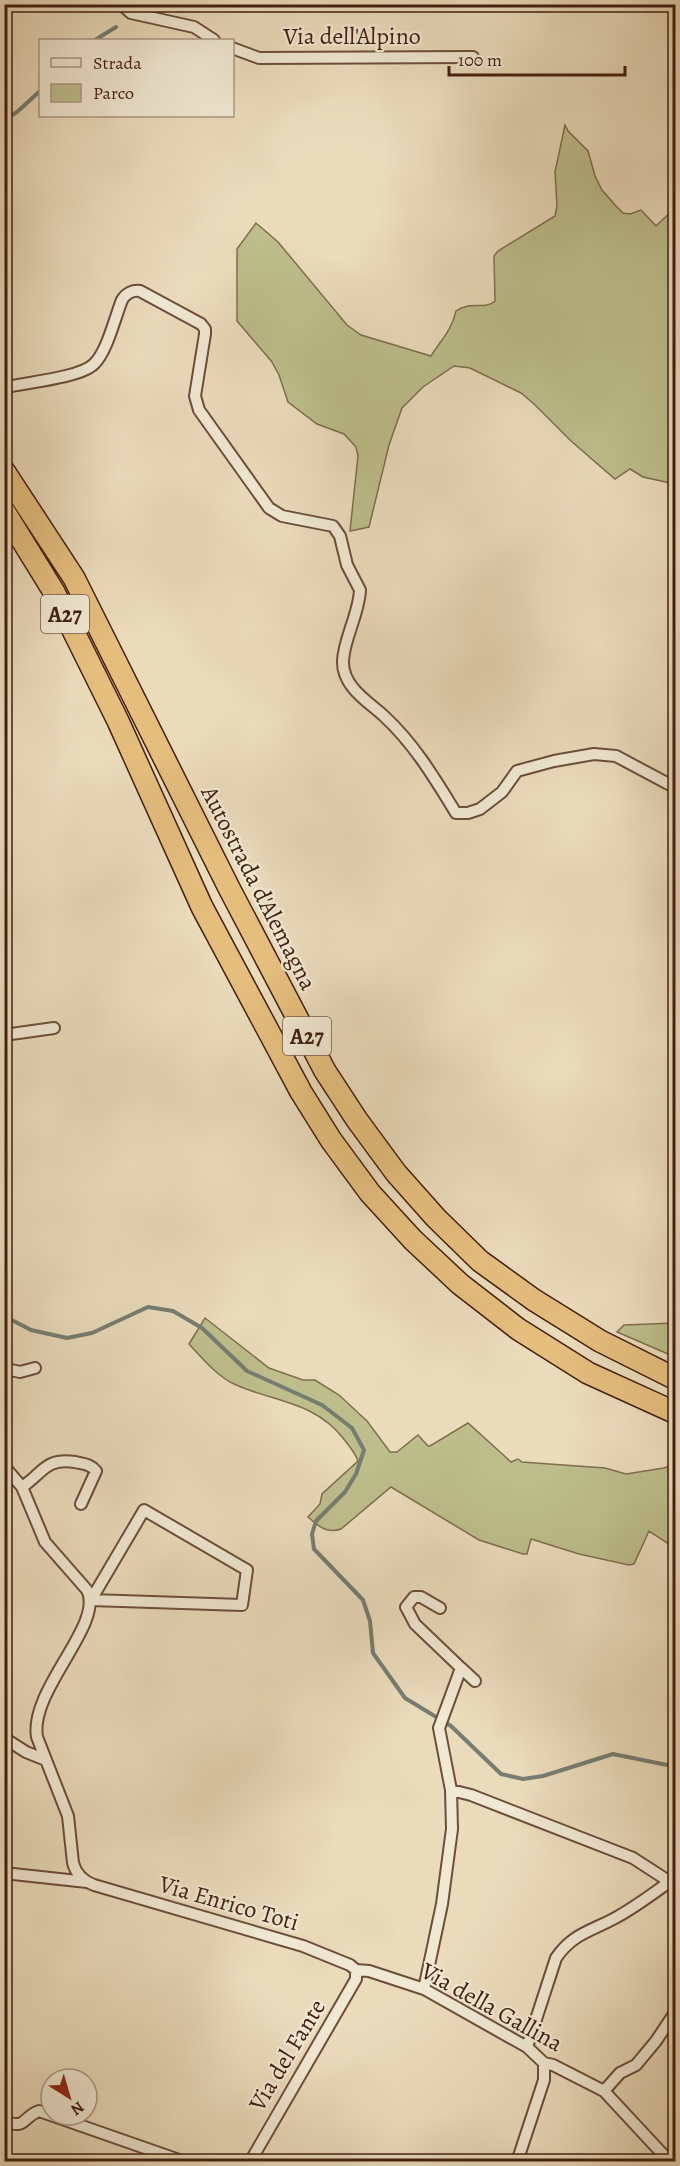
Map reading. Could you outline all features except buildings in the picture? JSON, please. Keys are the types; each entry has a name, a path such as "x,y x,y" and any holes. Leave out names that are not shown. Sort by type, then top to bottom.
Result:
{"highway":[{"name":"Autostrada d'Alemagna","path":"4,471 74,578 229,888 326,1071 357,1120 389,1164 436,1218 480,1260 534,1300 600,1341 675,1379"},
{"name":"A27","path":"4,511 54,592 118,721 202,907 301,1092 370,1193 413,1240 460,1284 518,1329 588,1373 675,1413"}],"street":[{"path":"121,4 130,13 194,27 212,39"},
{"name":"Via dell'Alpino","path":"234,49 259,58 473,57"},
{"path":"4,386 80,372 93,366 100,355 122,300 136,290 201,324 205,329 205,334 195,396 199,410 269,508 282,516 328,524 337,531 347,565 360,590 342,660 348,682 399,730 416,751 456,813 468,813 480,809 502,792 517,771 554,760 587,755 616,756 675,788"},
{"path":"4,1035 54,1028"},
{"path":"4,1371 20,1372 35,1368"},
{"path":"22,1487 54,1461 90,1465 96,1471 81,1504"},
{"path":"4,1466 22,1487 45,1542 87,1590 90,1600"},
{"path":"87,1882 74,1867 68,1816 37,1737 37,1720 52,1682 86,1622 90,1600 144,1510 248,1570 242,1605 90,1600"},
{"path":"440,1608 421,1597 414,1597 406,1608 415,1624 475,1681"},
{"path":"423,1989 442,1904 452,1828 451,1790 440,1728 461,1668"},
{"path":"4,1738 32,1755 46,1760"},
{"path":"451,1790 471,1795 633,1858 673,1880 618,1917 578,1934 564,1945 556,1958 527,2047"},
{"name":"Via Enrico Toti","path":"4,1873 87,1882 303,1946 350,1965 356,1971"},
{"name":"Via della Gallina","path":"356,1971 369,1971 423,1989 527,2047 544,2063 553,2065 604,2091"},
{"name":"Via del Fante","path":"250,2162 356,1979 356,1971"},
{"path":"670,2162 604,2091 620,2073 636,2065 656,2041 675,2011"},
{"path":"517,2162 544,2080 544,2063"},
{"path":"4,2121 13,2125 20,2124 34,2112 39,2111 186,2162"}],"green space":[{"path":"565,125 588,151 595,176 602,190 623,213 630,214 641,210 656,226 675,208 675,484 643,477 630,469 615,479 521,393 470,368 454,366 423,387 402,408 389,445 369,527 350,531 358,456 356,447 344,434 317,424 288,402 272,362 237,321 237,249 256,223 278,242 347,325 361,335 431,356 449,329 456,311 466,306 487,305 495,301 494,256 498,251 555,216 557,206 555,172"},
{"path":"205,1318 269,1368 303,1380 315,1380 339,1395 367,1421 390,1452 397,1452 418,1435 430,1446 468,1423 511,1462 518,1459 522,1462 605,1468 626,1474 675,1464 675,1548 649,1531 634,1564 629,1565 579,1554 531,1539 527,1554 523,1554 479,1540 391,1487 341,1529 323,1528 308,1517 320,1504 322,1494 358,1461 355,1455 332,1426 319,1416 306,1409 234,1384 215,1371 189,1344"},
{"path":"675,1323 675,1357 617,1332 624,1325"}],"waterway":[{"path":"97,39 116,27"},
{"path":"4,120 17,112 39,92"},
{"path":"4,1316 31,1330 67,1338 92,1333 148,1307 173,1311 202,1328 247,1371 322,1405 352,1428 364,1450 356,1474 345,1492 316,1521 312,1534 314,1549 363,1600 370,1621 373,1653 405,1698 451,1726 501,1774 523,1779 543,1776 613,1754 672,1766 676,1769"}]}
